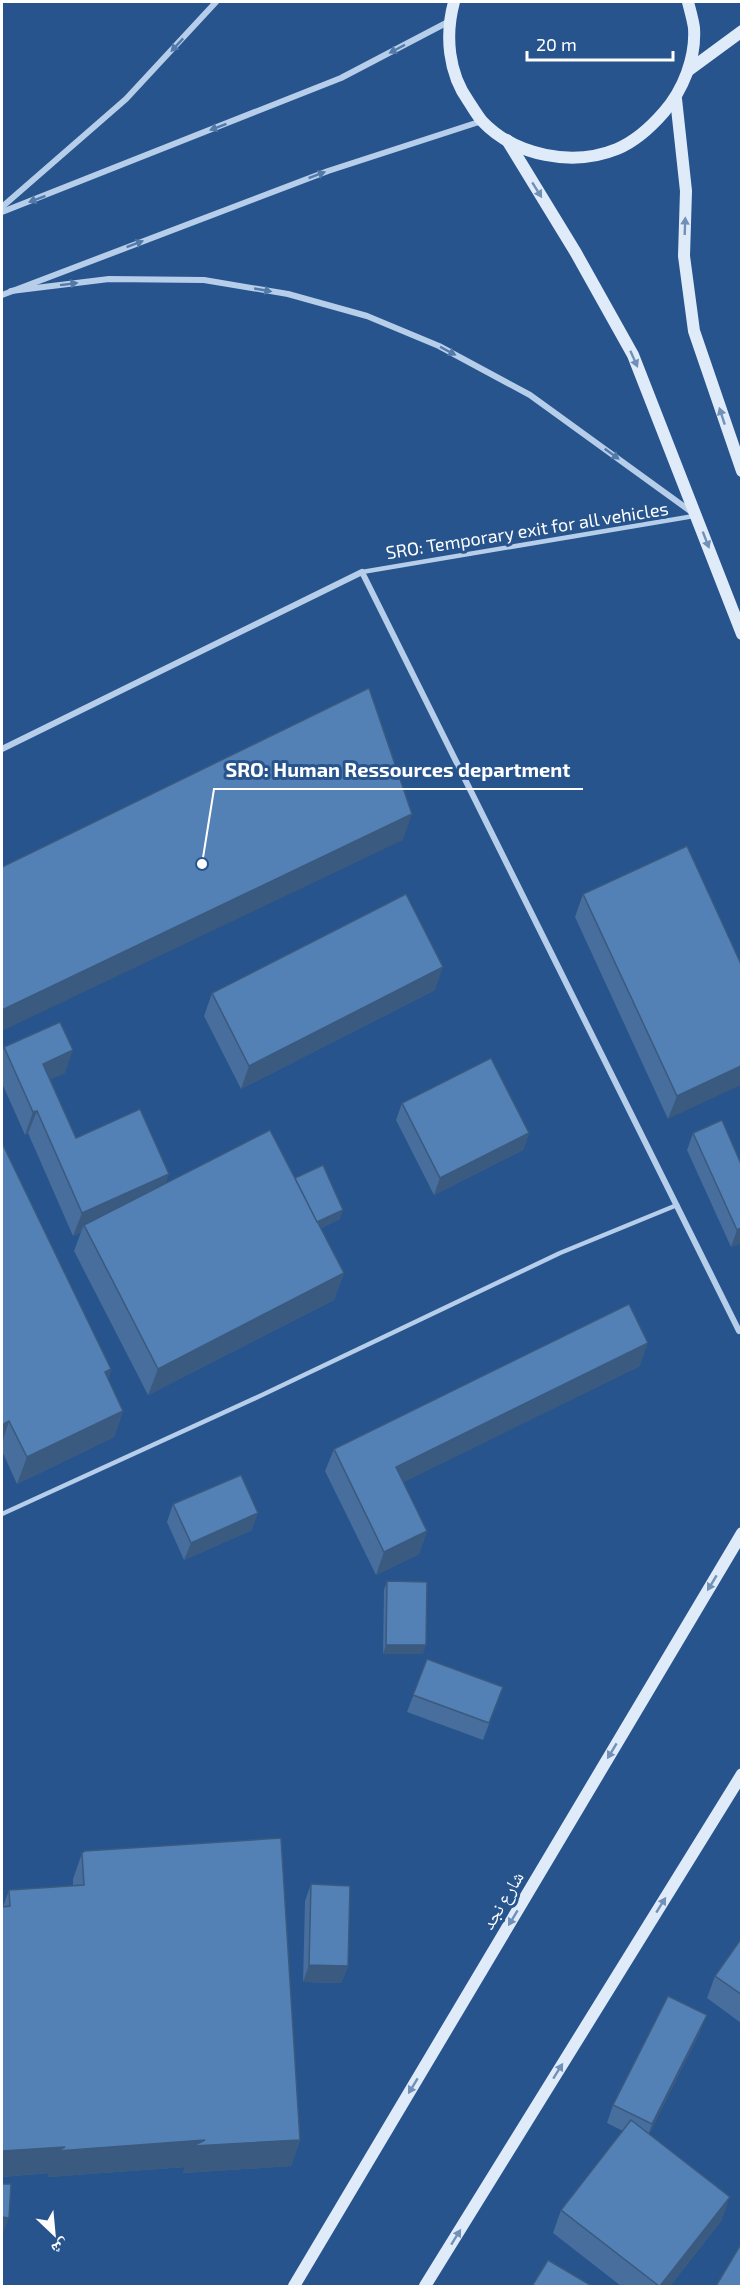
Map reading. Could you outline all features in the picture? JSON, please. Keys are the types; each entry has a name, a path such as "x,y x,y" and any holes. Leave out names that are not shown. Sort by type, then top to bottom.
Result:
{"street":[{"path":"2,207 126,99 216,2"},
{"path":"454,2 448,22 450,58 461,92 482,121 507,140 542,155 580,158 618,148 651,128 676,99 689,70 694,29 688,2"},
{"path":"2,212 341,78 448,22"},
{"path":"689,70 741,31"},
{"path":"676,99 686,191 684,256 694,331 741,471"},
{"path":"2,295 328,171 482,121"},
{"path":"507,140 576,253 633,355 741,634"},
{"path":"11,291 109,279 204,280 288,294 367,315 439,346 530,395 696,516"},
{"path":"2,749 362,572 739,1331"},
{"name":"شارع نجد","path":"294,2286 741,1533"},
{"path":"425,2286 741,1774"}],"lane":[{"name":"SRO: Temporary exit for all vehicles","path":"362,572 696,516"},
{"path":"2,1514 262,1395 560,1253 677,1205"}],"building":[{"path":"369,688 412,814 2,1010 2,867"},
{"path":"687,846 741,964 741,1066 677,1096 583,894"},
{"path":"406,894 443,967 249,1066 212,993"},
{"path":"60,1022 73,1050 43,1064 76,1138 140,1109 169,1174 82,1213 37,1111 33,1112 4,1047"},
{"path":"491,1058 529,1133 440,1178 402,1103"},
{"path":"722,1120 741,1164 741,1228 737,1230 693,1133"},
{"path":"270,1130 344,1273 158,1369 84,1225"},
{"path":"2,1143 111,1369 105,1372 123,1411 27,1457 9,1421 2,1425"},
{"path":"323,1165 343,1210 317,1222 295,1178"},
{"path":"629,1304 648,1343 396,1467 427,1531 384,1552 334,1449"},
{"path":"241,1475 258,1513 191,1543 173,1504"},
{"path":"387,1581 427,1582 426,1645 386,1645"},
{"path":"427,1659 503,1687 489,1723 413,1695"},
{"path":"281,1838 300,2140 193,2146 205,2140 57,2151 65,2147 2,2151 2,1907 10,1906 9,1890 84,1885 82,1853 85,1851"},
{"path":"311,1884 350,1886 348,1966 309,1965"},
{"path":"741,1939 741,1994 715,1976"},
{"path":"668,1996 707,2015 652,2124 613,2105"},
{"path":"631,2120 730,2197 660,2286 561,2210"},
{"path":"2,2184 11,2184 9,2218 2,2217"},
{"path":"741,2244 741,2286 716,2286"},
{"path":"548,2260 592,2286 532,2286"}],"place":[{"name":"SRO: Human Ressources department","path":"202,864"}]}
